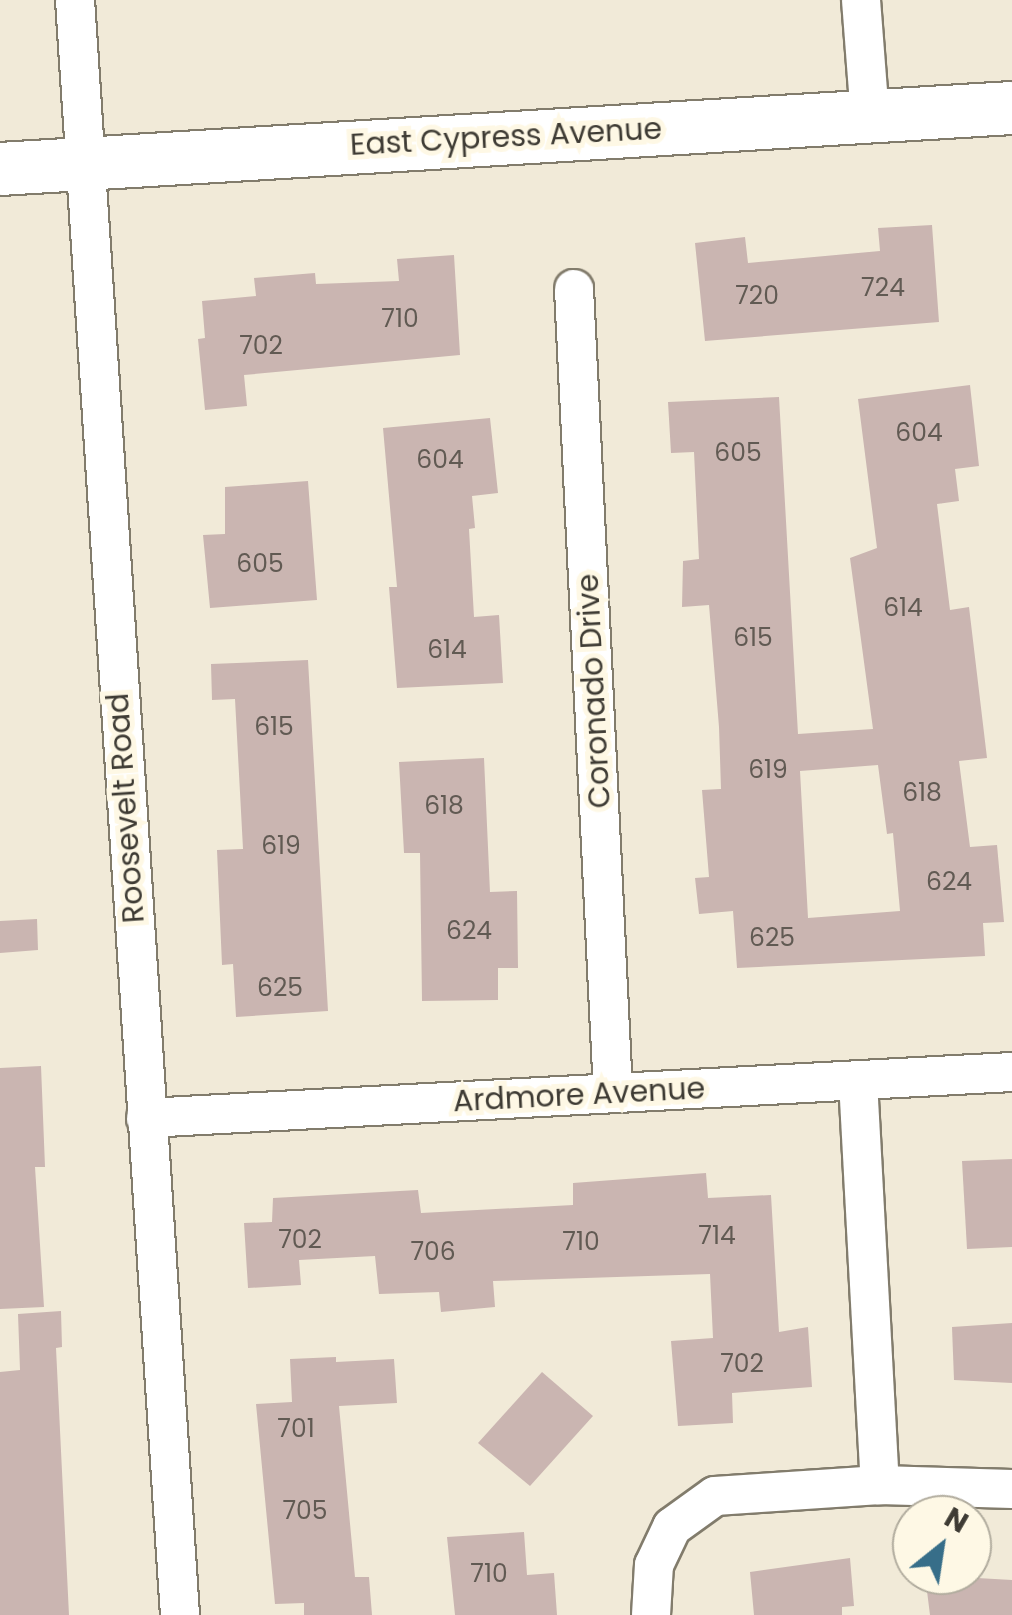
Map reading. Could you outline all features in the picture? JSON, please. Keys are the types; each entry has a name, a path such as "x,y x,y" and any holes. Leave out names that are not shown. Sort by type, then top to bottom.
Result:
{"main road":[{"name":"East Cypress Avenue","path":"0,169 1012,108"}],"street":[{"name":"Roosevelt Road","path":"76,0 83,163 180,1615"},
{"path":"862,0 870,116"},
{"name":"Coronado Drive","path":"574,288 613,1093"},
{"name":"Ardmore Avenue","path":"146,1118 1012,1072"},
{"path":"858,1081 880,1485"},
{"path":"650,1615 654,1565 672,1527 715,1496 880,1485 1012,1489"}],"building":[{"path":"932,225 939,322 705,341 695,243 745,237 748,263 880,251 878,228"},
{"path":"454,255 460,355 244,375 247,406 205,410 198,339 205,338 202,301 256,296 254,278 315,273 316,284 399,281 397,259"},
{"path":"970,385 979,466 955,469 959,501 937,504 950,610 969,607 987,758 959,761 970,847 997,845 1004,922 983,923 985,956 737,968 733,911 699,914 695,878 709,877 702,790 721,789 719,727 709,605 682,607 683,561 699,559 694,452 671,453 668,402 779,397 798,734 873,729 850,558 877,548 858,399","holes":["878,765 887,834 893,833 900,911 808,918 800,771"]},
{"path":"490,418 498,493 472,496 475,528 469,529 474,617 499,615 503,683 397,688 389,587 397,587 383,428"},
{"path":"308,481 317,600 210,608 203,535 225,534 225,487"},
{"path":"308,660 328,1011 236,1017 233,964 222,965 217,850 243,849 235,699 212,700 211,664"},
{"path":"484,758 490,892 517,891 518,968 498,968 498,1000 422,1001 420,853 404,853 399,762"},
{"path":"37,919 38,950 0,953 0,921"},
{"path":"41,1066 45,1167 35,1167 44,1307 0,1309 0,1068"},
{"path":"1012,1159 1012,1247 967,1249 962,1161"},
{"path":"706,1173 708,1198 771,1195 779,1332 808,1327 812,1387 732,1393 733,1423 678,1426 671,1341 713,1338 710,1274 493,1281 495,1307 441,1312 439,1292 379,1294 375,1256 299,1260 301,1285 248,1288 244,1223 272,1222 273,1198 418,1190 421,1213 573,1205 573,1183"},
{"path":"61,1311 62,1347 56,1348 69,1615 0,1615 0,1372 20,1370 18,1314"},
{"path":"1012,1323 1012,1383 954,1380 952,1327"},
{"path":"336,1357 336,1362 394,1359 397,1403 339,1406 355,1577 369,1577 372,1615 304,1615 304,1603 275,1604 256,1404 292,1402 290,1359"},
{"path":"542,1372 593,1416 530,1486 478,1443"},
{"path":"524,1532 527,1575 554,1573 557,1615 455,1615 447,1537"},
{"path":"850,1558 854,1606 842,1607 842,1615 754,1615 750,1572"},
{"path":"992,1579 1012,1580 1012,1615 930,1615 928,1595 992,1595"}]}
